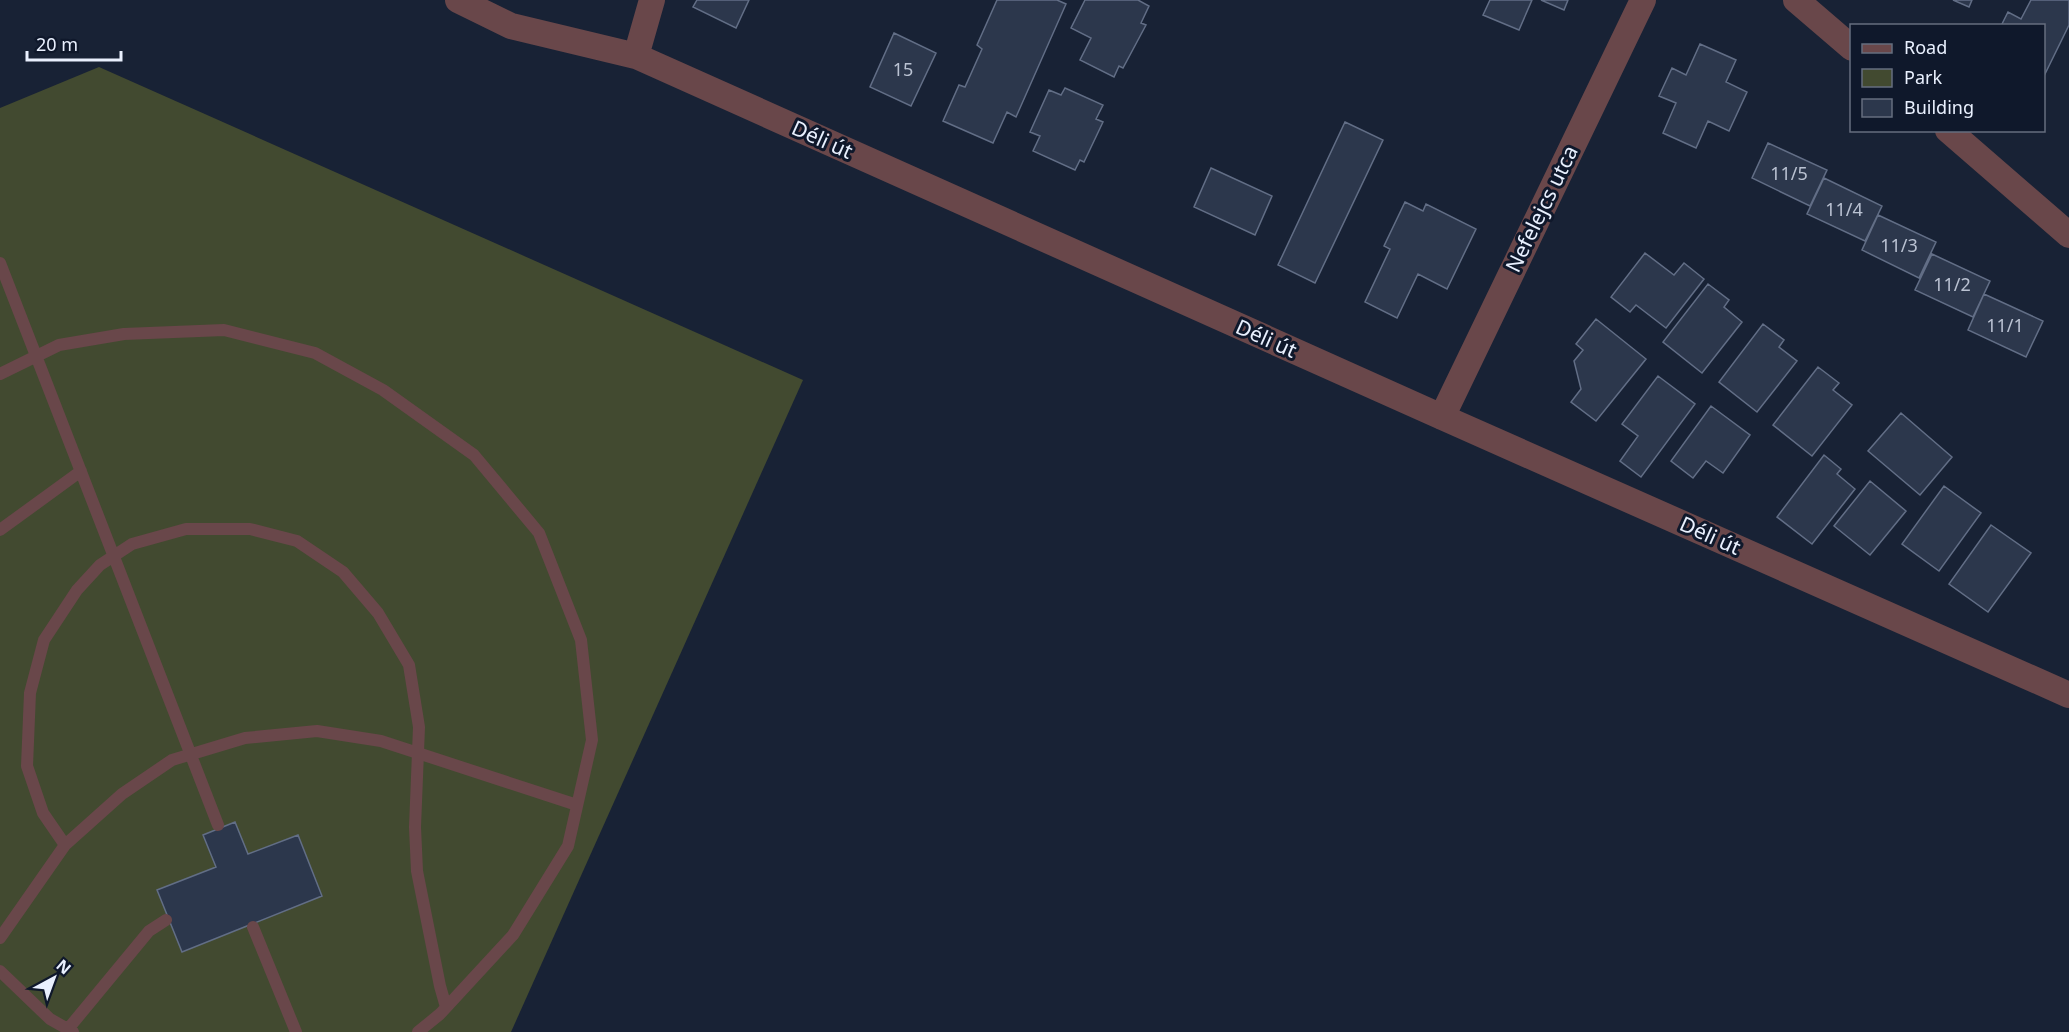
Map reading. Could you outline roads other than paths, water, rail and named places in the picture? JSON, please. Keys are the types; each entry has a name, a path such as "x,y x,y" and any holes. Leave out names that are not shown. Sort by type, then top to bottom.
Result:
{"street":[{"name":"Déli út","path":"458,0 511,26 636,56 2069,695"},
{"path":"636,56 652,0"},
{"name":"Nefelejcs utca","path":"1442,417 1643,0"},
{"path":"1796,0 1850,47"},
{"path":"1950,132 2069,235"}],"lane":[{"path":"0,262 218,825"},
{"path":"0,374 59,345 123,334 224,330 315,353 383,390 474,455 539,533 581,640 592,740 568,846 513,935 446,1007 418,1032"},
{"path":"0,530 81,471"},
{"path":"65,846 43,813 27,766 30,693 44,640 77,590 100,566 132,544 186,529 250,529 297,542 343,572 378,613 409,665 419,727 415,826 417,871 446,1007"},
{"path":"0,938 65,846 122,794 172,760 245,738 317,731 381,741 577,805"},
{"path":"0,971 50,1019 70,1031 149,931 166,920"},
{"path":"253,927 296,1032"}]}
